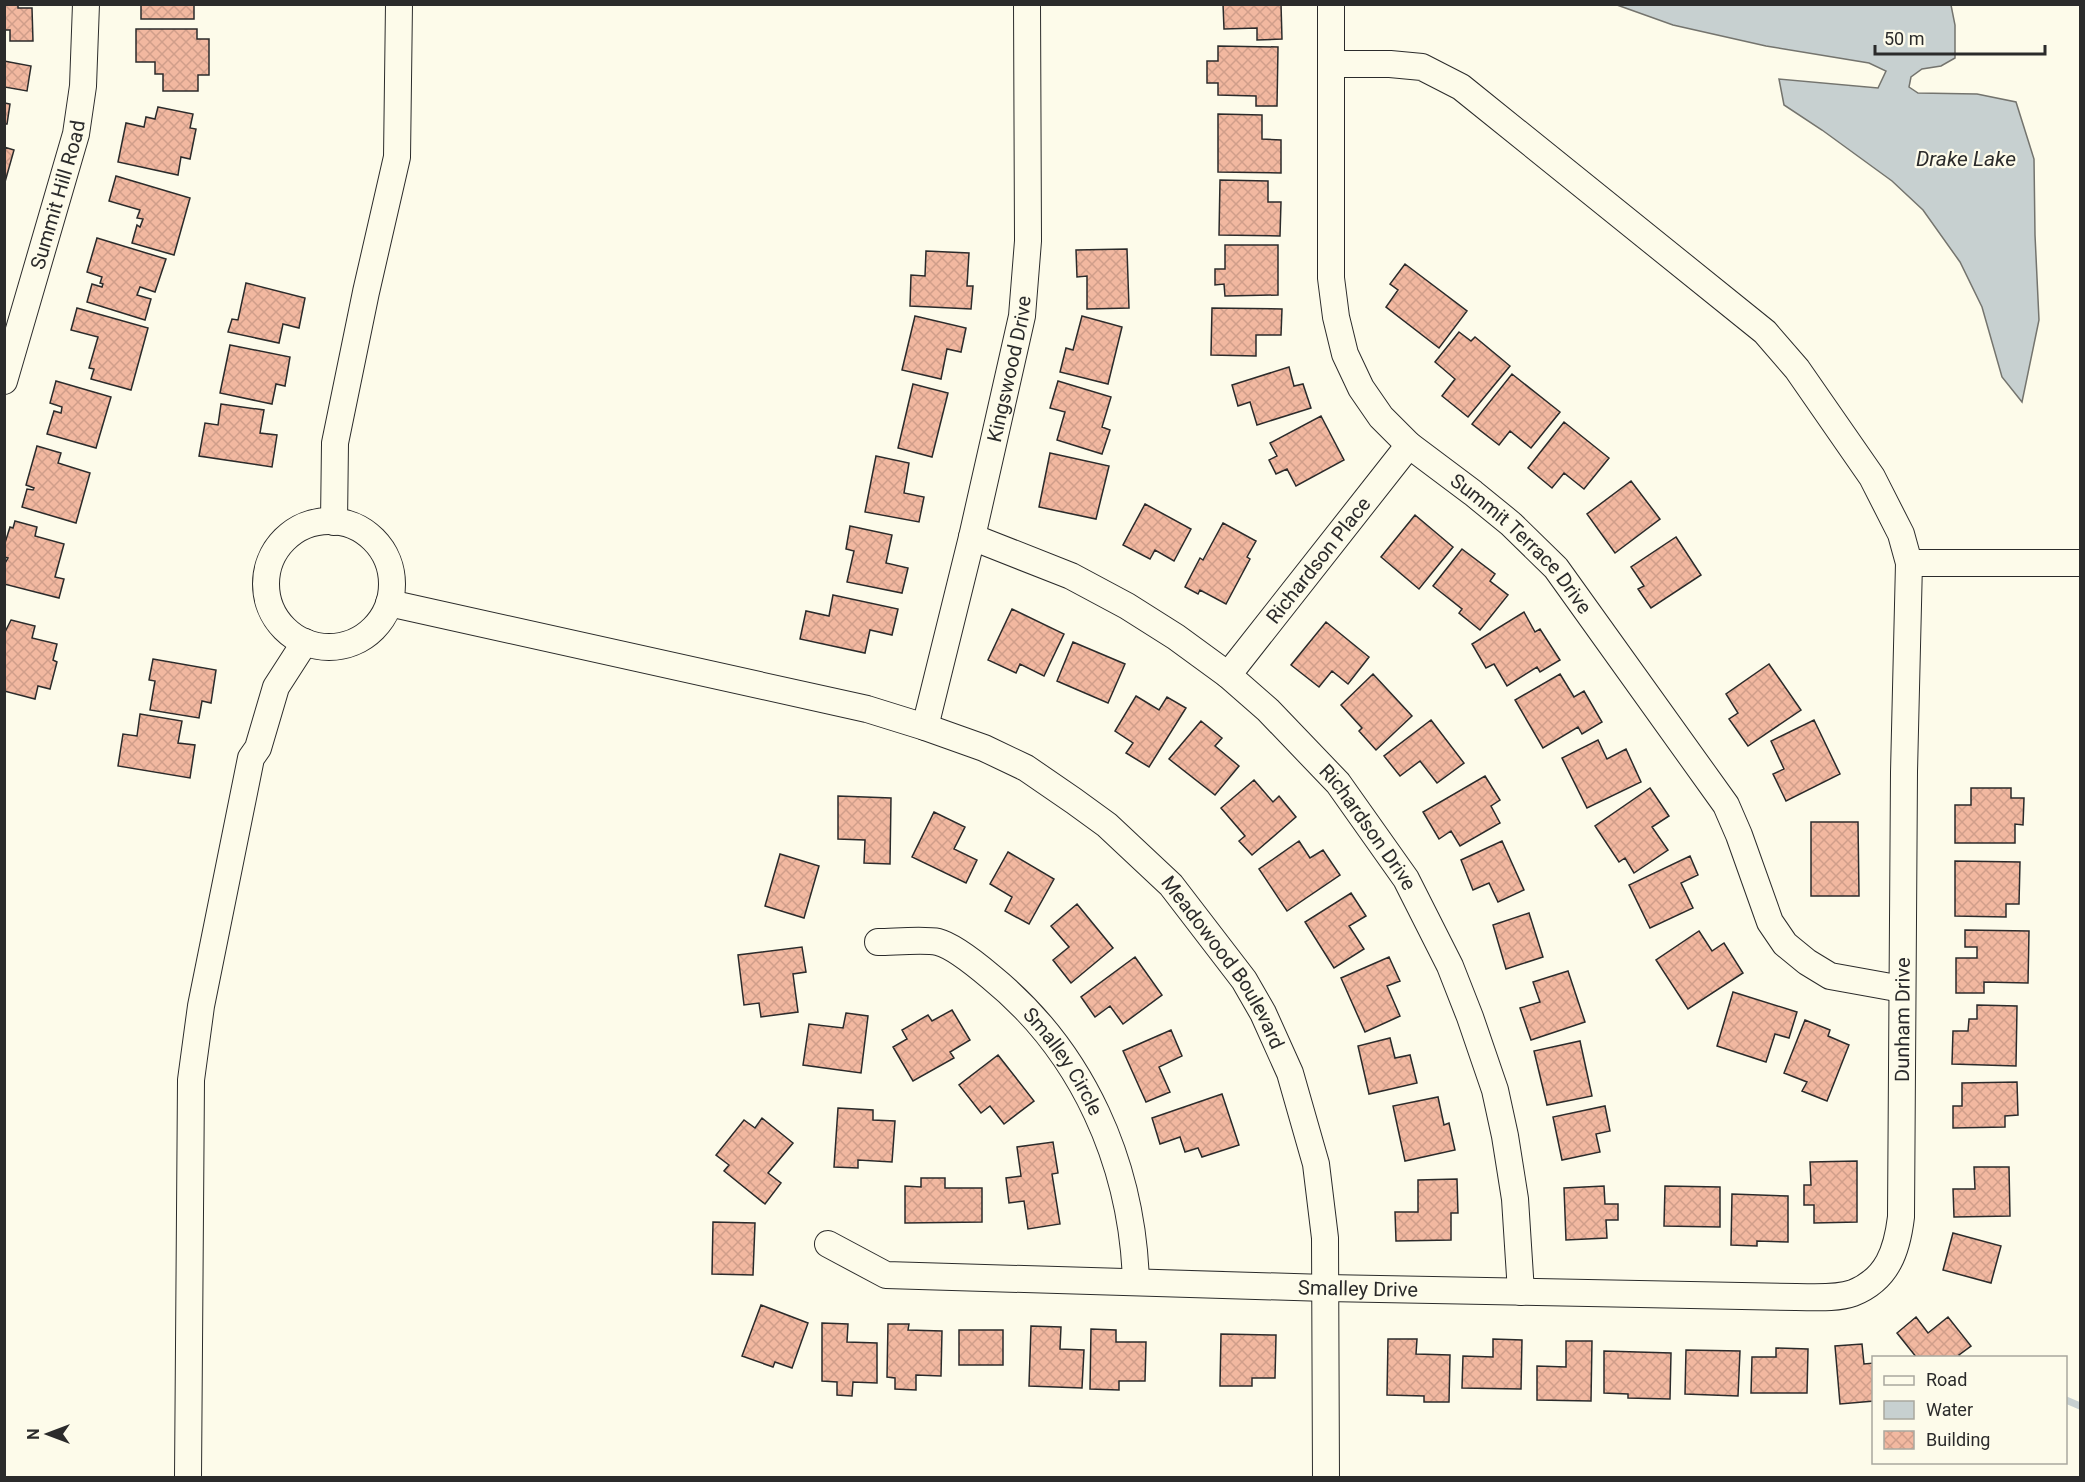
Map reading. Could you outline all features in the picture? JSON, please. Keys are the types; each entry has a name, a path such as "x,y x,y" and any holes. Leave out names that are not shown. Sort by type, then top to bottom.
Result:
{"street":[{"name":"Summit Hill Road","path":"4,381 76,134 83,86 86,4"},
{"path":"334,522 335,443 397,157 399,4"},
{"name":"Kingswood Drive","path":"925,726 1011,369 1026,282 1028,241 1027,4"},
{"name":"Summit Terrace Drive","path":"1331,4 1331,278 1336,317 1345,354 1361,388 1381,417 1409,445 1511,524 1556,568 1726,805 1770,922 1785,944 1807,962 1830,976 1902,989"},
{"name":"Dunham Drive","path":"1331,64 1390,64 1422,67 1461,87 1765,332 1797,369 1872,477 1901,534 1909,563 1904,772 1901,1217 1893,1256 1887,1265"},
{"name":"Richardson Place","path":"1228,675 1409,445"},
{"path":"321,521 342,522 361,530 378,544 388,561 392,582 389,603 380,622 365,637 346,645 325,647 304,642 287,632 274,616 267,596 267,576 273,556 285,539 302,527 321,521"},
{"name":"Richardson Drive","path":"972,537 1071,576 1127,606 1176,637 1228,675 1269,710 1338,783 1406,879 1436,937 1454,976 1495,1090 1515,1199 1521,1292"},
{"path":"1909,563 2080,563"},
{"name":"Meadowood Boulevard","path":"389,603 867,709 925,726 984,748 1026,768 1107,825 1171,885 1244,980 1281,1050 1290,1073 1316,1164 1325,1238 1326,1478"},
{"path":"188,1478 191,1080 201,1006 251,758 258,748 276,687 304,642"},
{"name":"Smalley Circle","path":"878,942 938,942 976,964 1006,989 1040,1024 1089,1097 1111,1144 1127,1199 1135,1250 1136,1281"},
{"name":"Smalley Drive","path":"828,1244 886,1275 1521,1292 1825,1297 1852,1293 1876,1278 1887,1265"}],"water":[{"name":"Drake Lake","path":"1617,5 1951,5 1955,25 1955,58 1941,66 1922,69 1911,77 1909,87 1918,93 1977,94 2016,102 2034,159 2039,320 2022,402 2002,377 1982,307 1960,262 1923,210 1892,181 1784,105 1779,79 1878,88 1886,71 1869,63 1766,46 1673,25"}],"building":[{"path":"4,4 18,4 18,8 32,8 33,41 10,41 10,30 4,30"},
{"path":"141,4 194,4 194,19 141,19"},
{"path":"1223,4 1281,4 1282,39 1257,40 1257,28 1224,29"},
{"path":"136,29 197,29 197,39 209,39 209,75 198,75 198,91 163,91 163,74 155,74 155,62 136,62"},
{"path":"1218,46 1278,47 1277,106 1256,106 1256,96 1218,95 1218,83 1207,83 1207,61 1218,61"},
{"path":"4,61 31,66 27,91 5,87 4,89"},
{"path":"4,97 5,103 10,104 7,124 4,124"},
{"path":"158,107 193,114 190,128 196,129 190,159 181,157 178,175 118,162 126,123 144,127 146,117 155,119"},
{"path":"1218,114 1262,115 1262,139 1281,140 1281,173 1218,172"},
{"path":"4,147 14,150 5,182 4,182"},
{"path":"116,176 190,198 174,255 132,243 137,225 140,227 143,219 137,218 140,210 109,201"},
{"path":"1220,180 1268,181 1268,202 1281,202 1280,236 1219,235"},
{"path":"97,238 166,259 155,292 140,287 137,295 151,299 145,320 87,302 92,284 102,287 103,284 100,283 102,277 87,272"},
{"path":"1225,245 1278,245 1278,295 1225,296 1224,284 1215,285 1215,269 1225,269"},
{"path":"1127,249 1129,308 1087,309 1087,276 1077,277 1076,250"},
{"path":"926,251 969,253 967,286 973,286 971,309 910,306 911,275 925,276"},
{"path":"1405,264 1467,311 1439,348 1386,307 1398,290 1390,284"},
{"path":"246,283 305,298 299,328 283,324 279,343 228,332 232,319 238,320"},
{"path":"77,308 148,328 131,390 91,379 94,369 89,368 98,337 71,330"},
{"path":"1212,308 1282,309 1281,335 1256,335 1256,356 1211,355"},
{"path":"915,316 966,328 961,352 947,349 941,379 902,370"},
{"path":"1082,316 1122,327 1108,384 1060,372 1066,348 1073,350"},
{"path":"1459,332 1471,341 1475,337 1510,366 1468,417 1442,396 1455,379 1435,362"},
{"path":"230,345 290,357 285,386 276,384 272,404 220,393"},
{"path":"1289,367 1294,386 1303,384 1311,408 1257,425 1250,402 1238,406 1232,385"},
{"path":"1512,374 1560,412 1531,448 1510,431 1499,445 1472,424"},
{"path":"56,381 111,397 96,448 47,434 54,411 61,413 62,407 50,403"},
{"path":"1058,381 1111,397 1102,427 1110,430 1102,454 1057,440 1065,412 1050,408"},
{"path":"913,384 948,393 932,457 898,448"},
{"path":"221,404 264,410 260,433 277,435 272,467 199,456 205,423 218,425"},
{"path":"1321,416 1344,460 1296,486 1287,469 1276,474 1269,460 1277,456 1270,443"},
{"path":"1564,422 1609,458 1584,489 1564,473 1552,488 1528,468"},
{"path":"37,446 61,453 58,463 90,473 76,523 22,507 27,489 33,490 34,488 26,485"},
{"path":"1050,453 1109,466 1096,519 1039,507"},
{"path":"876,456 909,463 904,493 924,497 919,522 865,512"},
{"path":"1631,481 1660,519 1615,553 1587,514"},
{"path":"1145,504 1191,529 1174,561 1155,550 1150,559 1123,545"},
{"path":"1415,515 1453,547 1419,589 1381,557"},
{"path":"15,521 37,527 35,536 64,544 55,577 64,579 59,598 4,584 4,565 8,558 4,557 4,546 10,527 13,528"},
{"path":"1223,523 1256,541 1247,557 1250,559 1226,604 1200,590 1198,594 1185,587 1200,558 1203,560"},
{"path":"850,526 892,535 886,563 908,568 902,593 847,582 854,551 846,549"},
{"path":"1676,537 1701,575 1651,608 1638,589 1644,586 1631,567"},
{"path":"1462,549 1495,574 1490,581 1508,595 1480,630 1459,613 1462,609 1433,586"},
{"path":"833,595 898,609 892,635 870,630 865,653 800,639 806,611 829,616"},
{"path":"1012,609 1064,634 1044,676 1020,664 1016,673 988,660"},
{"path":"1524,612 1535,632 1540,629 1560,660 1540,672 1537,667 1507,686 1494,664 1486,668 1472,644"},
{"path":"11,620 35,626 32,638 57,644 53,660 57,662 50,689 38,686 35,699 4,691 4,634"},
{"path":"1326,622 1369,657 1348,684 1332,671 1319,687 1291,665"},
{"path":"1073,642 1125,664 1108,703 1057,681"},
{"path":"153,659 216,670 211,703 202,701 199,718 150,710 155,681 149,680"},
{"path":"1769,664 1801,710 1748,746 1729,719 1738,713 1726,694"},
{"path":"1373,674 1412,716 1376,750 1359,731 1362,728 1341,705"},
{"path":"1560,674 1574,697 1584,691 1602,722 1582,734 1578,727 1543,748 1515,700"},
{"path":"1136,696 1159,710 1167,697 1186,708 1149,767 1126,753 1133,743 1115,731"},
{"path":"140,714 182,721 178,743 195,745 190,778 118,766 123,734 137,736"},
{"path":"1431,720 1464,763 1437,783 1420,761 1400,776 1384,756"},
{"path":"1814,720 1840,774 1786,801 1773,774 1784,769 1771,741"},
{"path":"1201,721 1222,738 1215,746 1239,766 1215,795 1169,759"},
{"path":"1598,740 1607,759 1626,749 1641,782 1587,808 1562,758"},
{"path":"1485,776 1500,800 1491,806 1500,823 1460,846 1451,831 1439,839 1423,812"},
{"path":"1254,780 1273,802 1279,796 1296,817 1252,855 1239,841 1245,836 1221,808"},
{"path":"1650,788 1669,816 1652,827 1668,850 1634,873 1625,858 1619,862 1595,826"},
{"path":"1971,788 2011,788 2011,798 2024,798 2023,825 2015,824 2015,843 1955,843 1955,805 1971,805"},
{"path":"838,796 891,798 890,864 864,863 865,840 838,839"},
{"path":"934,812 965,827 954,849 977,860 966,883 912,857"},
{"path":"1811,822 1858,822 1859,896 1811,896"},
{"path":"1299,841 1310,858 1323,850 1340,875 1287,911 1259,869"},
{"path":"1502,841 1524,890 1498,902 1489,883 1473,890 1461,860"},
{"path":"1008,852 1054,879 1029,924 1005,911 1012,897 990,884"},
{"path":"780,854 819,866 804,918 765,906"},
{"path":"1690,856 1698,875 1681,883 1693,908 1650,928 1629,885"},
{"path":"1955,861 2020,862 2019,904 2006,904 2006,917 1955,916"},
{"path":"1351,893 1366,916 1349,926 1364,949 1334,968 1305,922"},
{"path":"1077,904 1113,948 1071,983 1053,960 1069,947 1051,926"},
{"path":"1529,913 1543,957 1506,969 1493,925"},
{"path":"1965,930 2029,931 2028,983 1984,982 1984,993 1956,993 1956,958 1977,958 1977,947 1965,947"},
{"path":"1699,931 1712,951 1724,943 1743,973 1688,1009 1656,960"},
{"path":"802,947 806,972 793,974 798,1012 761,1017 759,1003 744,1005 738,955"},
{"path":"1135,957 1162,995 1123,1024 1110,1006 1095,1017 1081,997"},
{"path":"1389,957 1400,981 1387,986 1400,1016 1365,1032 1341,978"},
{"path":"1568,971 1585,1022 1531,1040 1520,1008 1540,1002 1533,982"},
{"path":"1733,992 1797,1012 1789,1038 1775,1034 1766,1062 1717,1046"},
{"path":"1977,1005 2017,1006 2016,1066 1952,1064 1953,1031 1968,1031 1969,1019 1977,1019"},
{"path":"952,1010 970,1040 950,1052 954,1058 913,1081 893,1047 907,1039 902,1030 928,1015 932,1021"},
{"path":"846,1013 868,1016 861,1073 803,1065 809,1024 843,1028"},
{"path":"1805,1020 1830,1030 1828,1036 1849,1045 1827,1101 1802,1091 1807,1082 1784,1073"},
{"path":"1171,1030 1182,1056 1159,1067 1170,1092 1146,1102 1123,1051"},
{"path":"1390,1038 1395,1058 1410,1055 1417,1083 1369,1094 1358,1046"},
{"path":"1580,1041 1592,1096 1547,1105 1534,1051"},
{"path":"998,1055 1034,1101 1004,1124 990,1106 981,1113 959,1085"},
{"path":"2017,1082 2018,1115 2005,1116 2005,1127 1953,1128 1953,1106 1962,1106 1962,1083"},
{"path":"1222,1094 1239,1145 1202,1157 1198,1148 1185,1152 1180,1137 1160,1144 1152,1118"},
{"path":"1438,1097 1444,1125 1449,1123 1455,1150 1405,1161 1393,1106"},
{"path":"1605,1106 1610,1131 1596,1134 1600,1152 1562,1160 1553,1117"},
{"path":"838,1108 873,1110 873,1120 895,1121 892,1162 858,1160 858,1168 834,1167"},
{"path":"762,1118 793,1143 768,1173 781,1183 765,1204 724,1171 729,1165 716,1155 744,1120 755,1128"},
{"path":"1053,1142 1058,1173 1052,1174 1060,1224 1028,1229 1024,1201 1009,1203 1006,1178 1021,1176 1017,1147"},
{"path":"1857,1161 1857,1222 1814,1223 1814,1205 1804,1205 1804,1185 1811,1185 1810,1162"},
{"path":"1974,1167 2009,1167 2010,1216 1954,1217 1953,1189 1975,1189"},
{"path":"921,1178 945,1178 945,1188 982,1188 982,1222 905,1223 905,1186 921,1187"},
{"path":"1457,1179 1458,1213 1451,1213 1451,1240 1396,1241 1395,1212 1418,1212 1418,1180"},
{"path":"1604,1186 1605,1204 1618,1204 1618,1220 1606,1220 1607,1238 1566,1240 1564,1188"},
{"path":"1665,1186 1720,1187 1720,1227 1664,1226"},
{"path":"1732,1194 1788,1196 1788,1242 1757,1241 1757,1246 1731,1245"},
{"path":"713,1222 755,1223 753,1275 712,1274"},
{"path":"1953,1233 2001,1246 1991,1283 1943,1270"},
{"path":"761,1305 808,1323 792,1368 775,1362 773,1367 742,1356"},
{"path":"1916,1317 1928,1333 1948,1317 1971,1346 1960,1356 1915,1356 1897,1333"},
{"path":"822,1323 848,1324 847,1342 877,1343 877,1383 853,1382 852,1396 837,1395 837,1382 822,1381"},
{"path":"888,1324 909,1324 908,1330 942,1331 941,1376 916,1375 916,1390 895,1389 895,1378 887,1377"},
{"path":"1031,1326 1061,1327 1060,1349 1084,1350 1082,1388 1029,1386"},
{"path":"1091,1329 1116,1330 1116,1342 1146,1342 1145,1381 1119,1381 1119,1390 1090,1389"},
{"path":"959,1330 1003,1330 1003,1365 959,1365"},
{"path":"1221,1334 1276,1335 1275,1378 1252,1378 1252,1386 1220,1386"},
{"path":"1388,1339 1417,1339 1416,1354 1450,1355 1449,1402 1424,1402 1424,1396 1387,1395"},
{"path":"1493,1339 1522,1340 1521,1389 1462,1388 1463,1356 1493,1357"},
{"path":"1566,1341 1592,1341 1591,1401 1537,1400 1537,1366 1566,1367"},
{"path":"1862,1344 1864,1364 1872,1363 1872,1401 1840,1404 1835,1346"},
{"path":"1776,1348 1808,1349 1807,1393 1751,1393 1752,1357 1776,1357"},
{"path":"1686,1350 1740,1351 1738,1396 1685,1394"},
{"path":"1604,1351 1671,1353 1670,1399 1628,1398 1628,1394 1604,1393"}],"waterway":[{"path":"2067,1400 2080,1406"}]}
